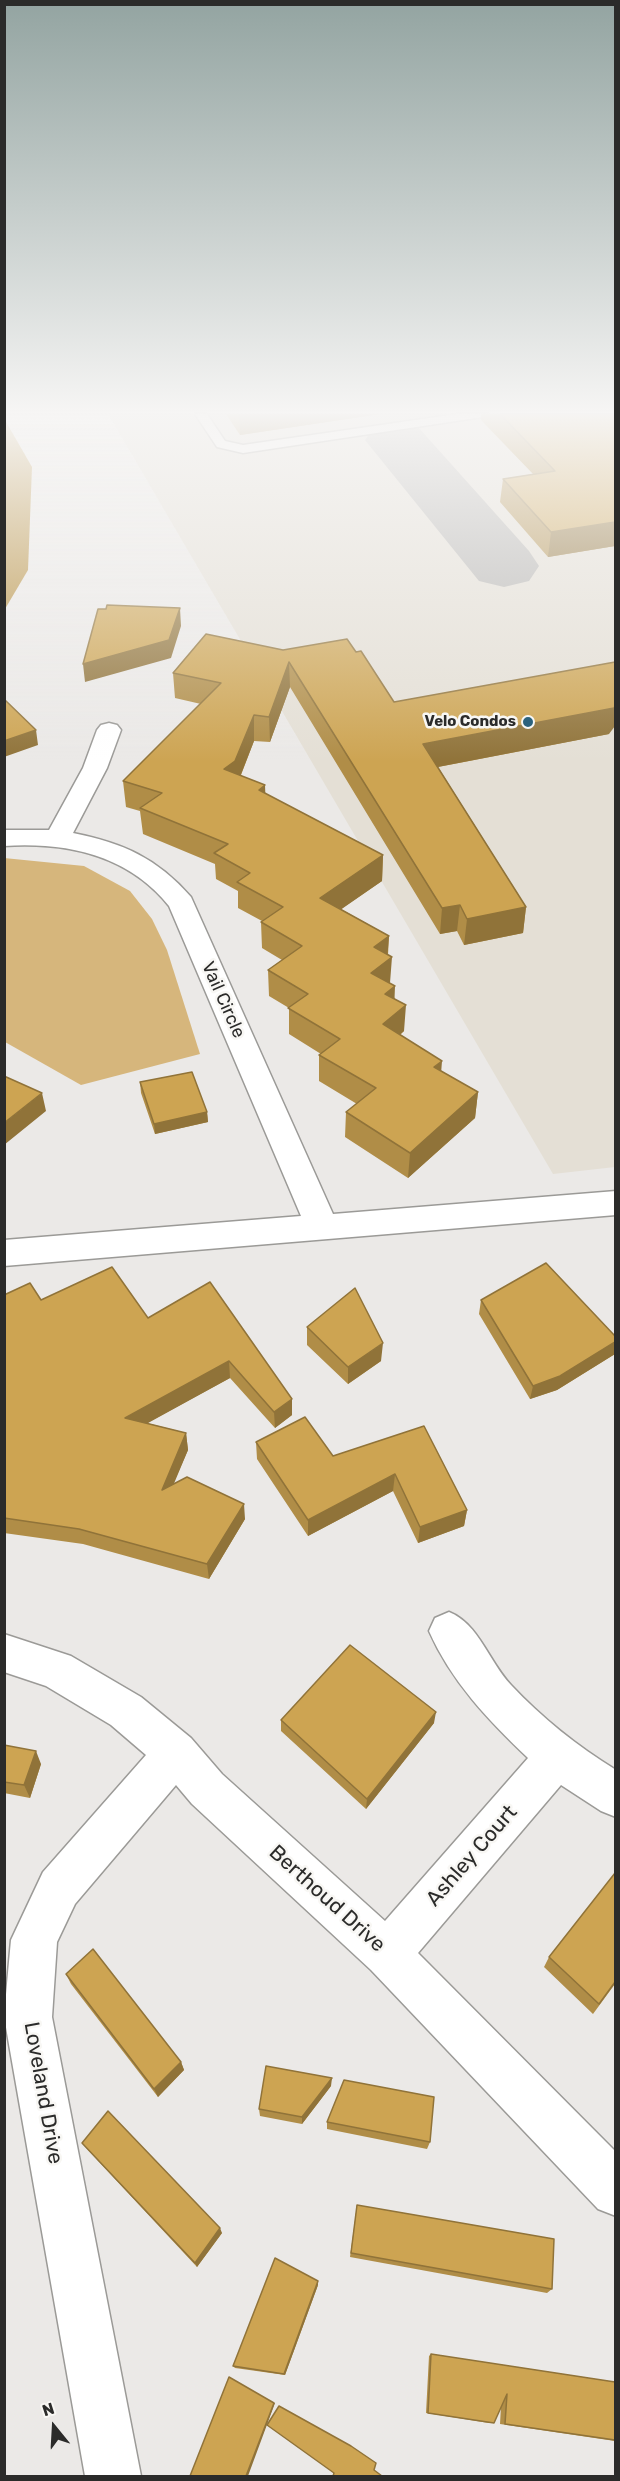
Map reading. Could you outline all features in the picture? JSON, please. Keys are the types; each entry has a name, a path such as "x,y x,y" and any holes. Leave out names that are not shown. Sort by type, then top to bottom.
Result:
{"street":[{"path":"57,839 95,768 109,730"},
{"name":"Vail Circle","path":"4,838 57,839 93,846 129,859 159,878 181,903 323,1229"},
{"path":"4,1253 323,1229 615,1203"},
{"path":"449,1630 495,1698 557,1757 615,1796"},
{"name":"Berthoud Drive","path":"4,1653 57,1670 126,1711 176,1754 207,1789 387,1954 615,2190"},
{"name":"Loveland Drive","path":"113,2476 28,2018 34,1940 58,1888 176,1754"},
{"name":"Ashley Court","path":"387,1954 557,1757"}],"shaded area":[{"path":"5,530 30,530 28,570 5,609"},
{"path":"176,530 615,530 615,1167 553,1174"},
{"path":"4,858 84,866 130,891 152,919 167,950 200,1054 81,1085 5,1042"}],"building":[{"path":"107,605 180,608 169,640 83,664 98,609 106,609"},
{"path":"206,634 283,650 347,639 356,652 361,651 394,702 615,662 614,708 423,744 526,907 467,919 460,905 442,908 289,662 269,717 254,715 235,761 224,769 265,785 259,790 383,855 320,898 389,936 374,947 392,957 371,973 395,986 385,994 406,1005 383,1024 442,1061 434,1067 478,1092 410,1153 346,1112 376,1088 319,1055 340,1039 288,1008 308,994 268,970 302,946 261,922 283,907 237,882 250,873 214,853 228,844 140,808 162,793 123,781 221,683 173,673"},
{"path":"4,699 36,730 4,741"},
{"path":"192,1072 207,1112 154,1124 140,1082"},
{"path":"4,1076 42,1093 4,1123"},
{"path":"546,1263 615,1336 615,1342 560,1376 533,1386 481,1300"},
{"path":"112,1267 148,1318 210,1282 292,1399 274,1412 229,1361 125,1418 186,1433 162,1490 187,1477 244,1504 207,1564 79,1529 4,1518 4,1295 30,1283 41,1300"},
{"path":"355,1288 383,1343 348,1367 307,1327"},
{"path":"305,1417 333,1456 424,1426 467,1510 420,1527 395,1474 308,1520 256,1442"},
{"path":"350,1645 436,1712 367,1799 281,1720"},
{"path":"4,1745 36,1751 24,1785 4,1782"},
{"path":"615,1873 615,1982 599,2004 549,1957"},
{"path":"93,1949 181,2062 154,2089 66,1974"},
{"path":"266,2066 332,2078 302,2117 259,2109"},
{"path":"344,2080 434,2097 430,2142 327,2122"},
{"path":"108,2111 220,2228 195,2263 82,2143"},
{"path":"357,2205 554,2239 552,2289 351,2253"},
{"path":"275,2258 318,2281 284,2374 233,2366"},
{"path":"431,2354 615,2382 615,2440 505,2424 507,2394 494,2423 428,2413"},
{"path":"229,2377 274,2403 246,2476 190,2476"},
{"path":"279,2406 351,2446 376,2463 374,2470 382,2476 333,2476 334,2473 267,2425"}],"taxiway":[{"path":"473,530 504,566"}],"place":[{"name":"Velo Condos","path":"528,722"}]}
